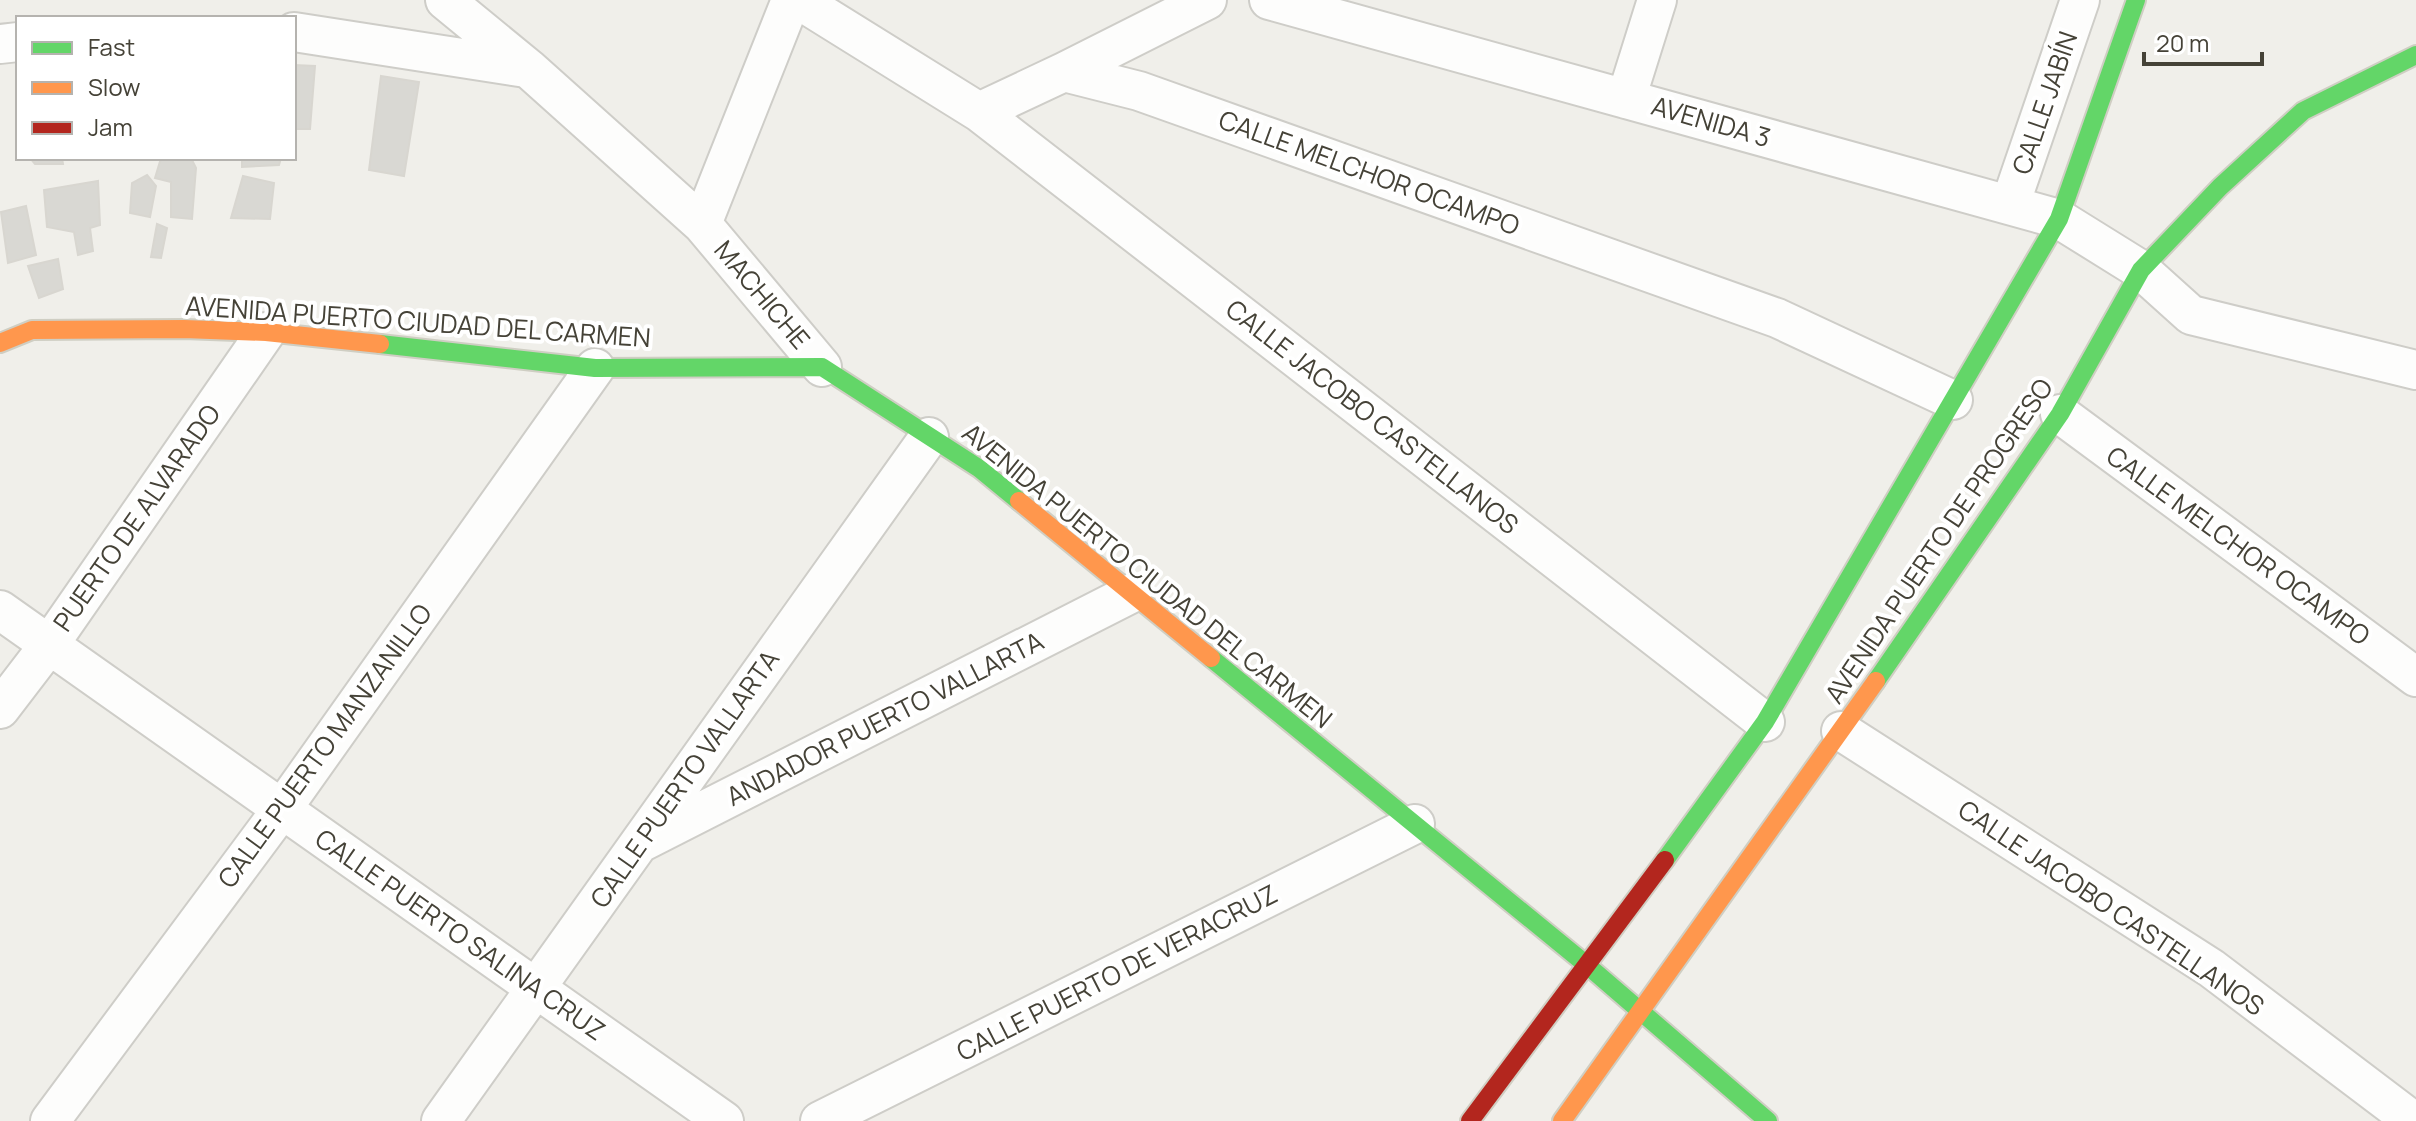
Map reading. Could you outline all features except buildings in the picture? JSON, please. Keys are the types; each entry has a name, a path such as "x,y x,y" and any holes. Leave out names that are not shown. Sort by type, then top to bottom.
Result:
{"main road":[{"name":"AVENIDA PUERTO DE PROGRESO","path":"1470,1121 1588,966 1765,722 2059,219 2136,0"},
{"name":"AVENIDA PUERTO DE PROGRESO","path":"1562,1121 1841,731 2060,414 2141,270 2220,187 2303,111 2416,55"},
{"name":"AVENIDA PUERTO CIUDAD DEL CARMEN","path":"0,343 32,330 184,329 266,332 595,368 822,367 980,469 1588,966 1768,1121"}],"street":[{"name":"MACHICHE","path":"445,0 529,69 702,224 822,367"},
{"path":"702,224 791,0"},
{"path":"799,0 979,112 1207,0"},
{"name":"AVENIDA 3","path":"1269,0 2059,219 2141,270 2191,315 2416,370"},
{"path":"1626,99 1657,0"},
{"name":"CALLE JABÍN","path":"2010,205 2080,0"},
{"path":"296,32 529,69"},
{"name":"CALLE MELCHOR OCAMPO","path":"1064,72 1139,91 1777,318 1953,400"},
{"name":"CALLE JACOBO CASTELLANOS","path":"979,112 1765,722"},
{"name":"PUERTO DE ALVARADO","path":"2,705 49,645 266,332"},
{"name":"CALLE PUERTO MANZANILLO","path":"50,1121 282,809 595,368"},
{"name":"CALLE MELCHOR OCAMPO","path":"2060,414 2416,677"},
{"name":"CALLE PUERTO VALLARTA","path":"441,1121 929,437"},
{"name":"ANDADOR PUERTO VALLARTA","path":"639,844 1132,593"},
{"name":"CALLE PUERTO SALINA CRUZ","path":"0,610 724,1121"},
{"name":"CALLE JACOBO CASTELLANOS","path":"1841,731 2211,968 2413,1121"},
{"name":"CALLE PUERTO DE VERACRUZ","path":"820,1121 1415,824"}],"traffic: fast":[{"path":"1665,860 1765,722 2059,219 2136,0"},
{"path":"1876,681 2060,414 2141,270 2220,187 2303,111 2416,55"},
{"path":"380,344 595,368 822,367 980,469 1019,501"},
{"path":"1211,658 1588,966 1768,1121"}],"traffic: slow":[{"path":"0,343 32,330 184,329 266,332 380,344"},
{"path":"1019,501 1211,658"},
{"path":"1562,1121 1876,681"}],"traffic: jam":[{"path":"1470,1121 1665,860"}]}
